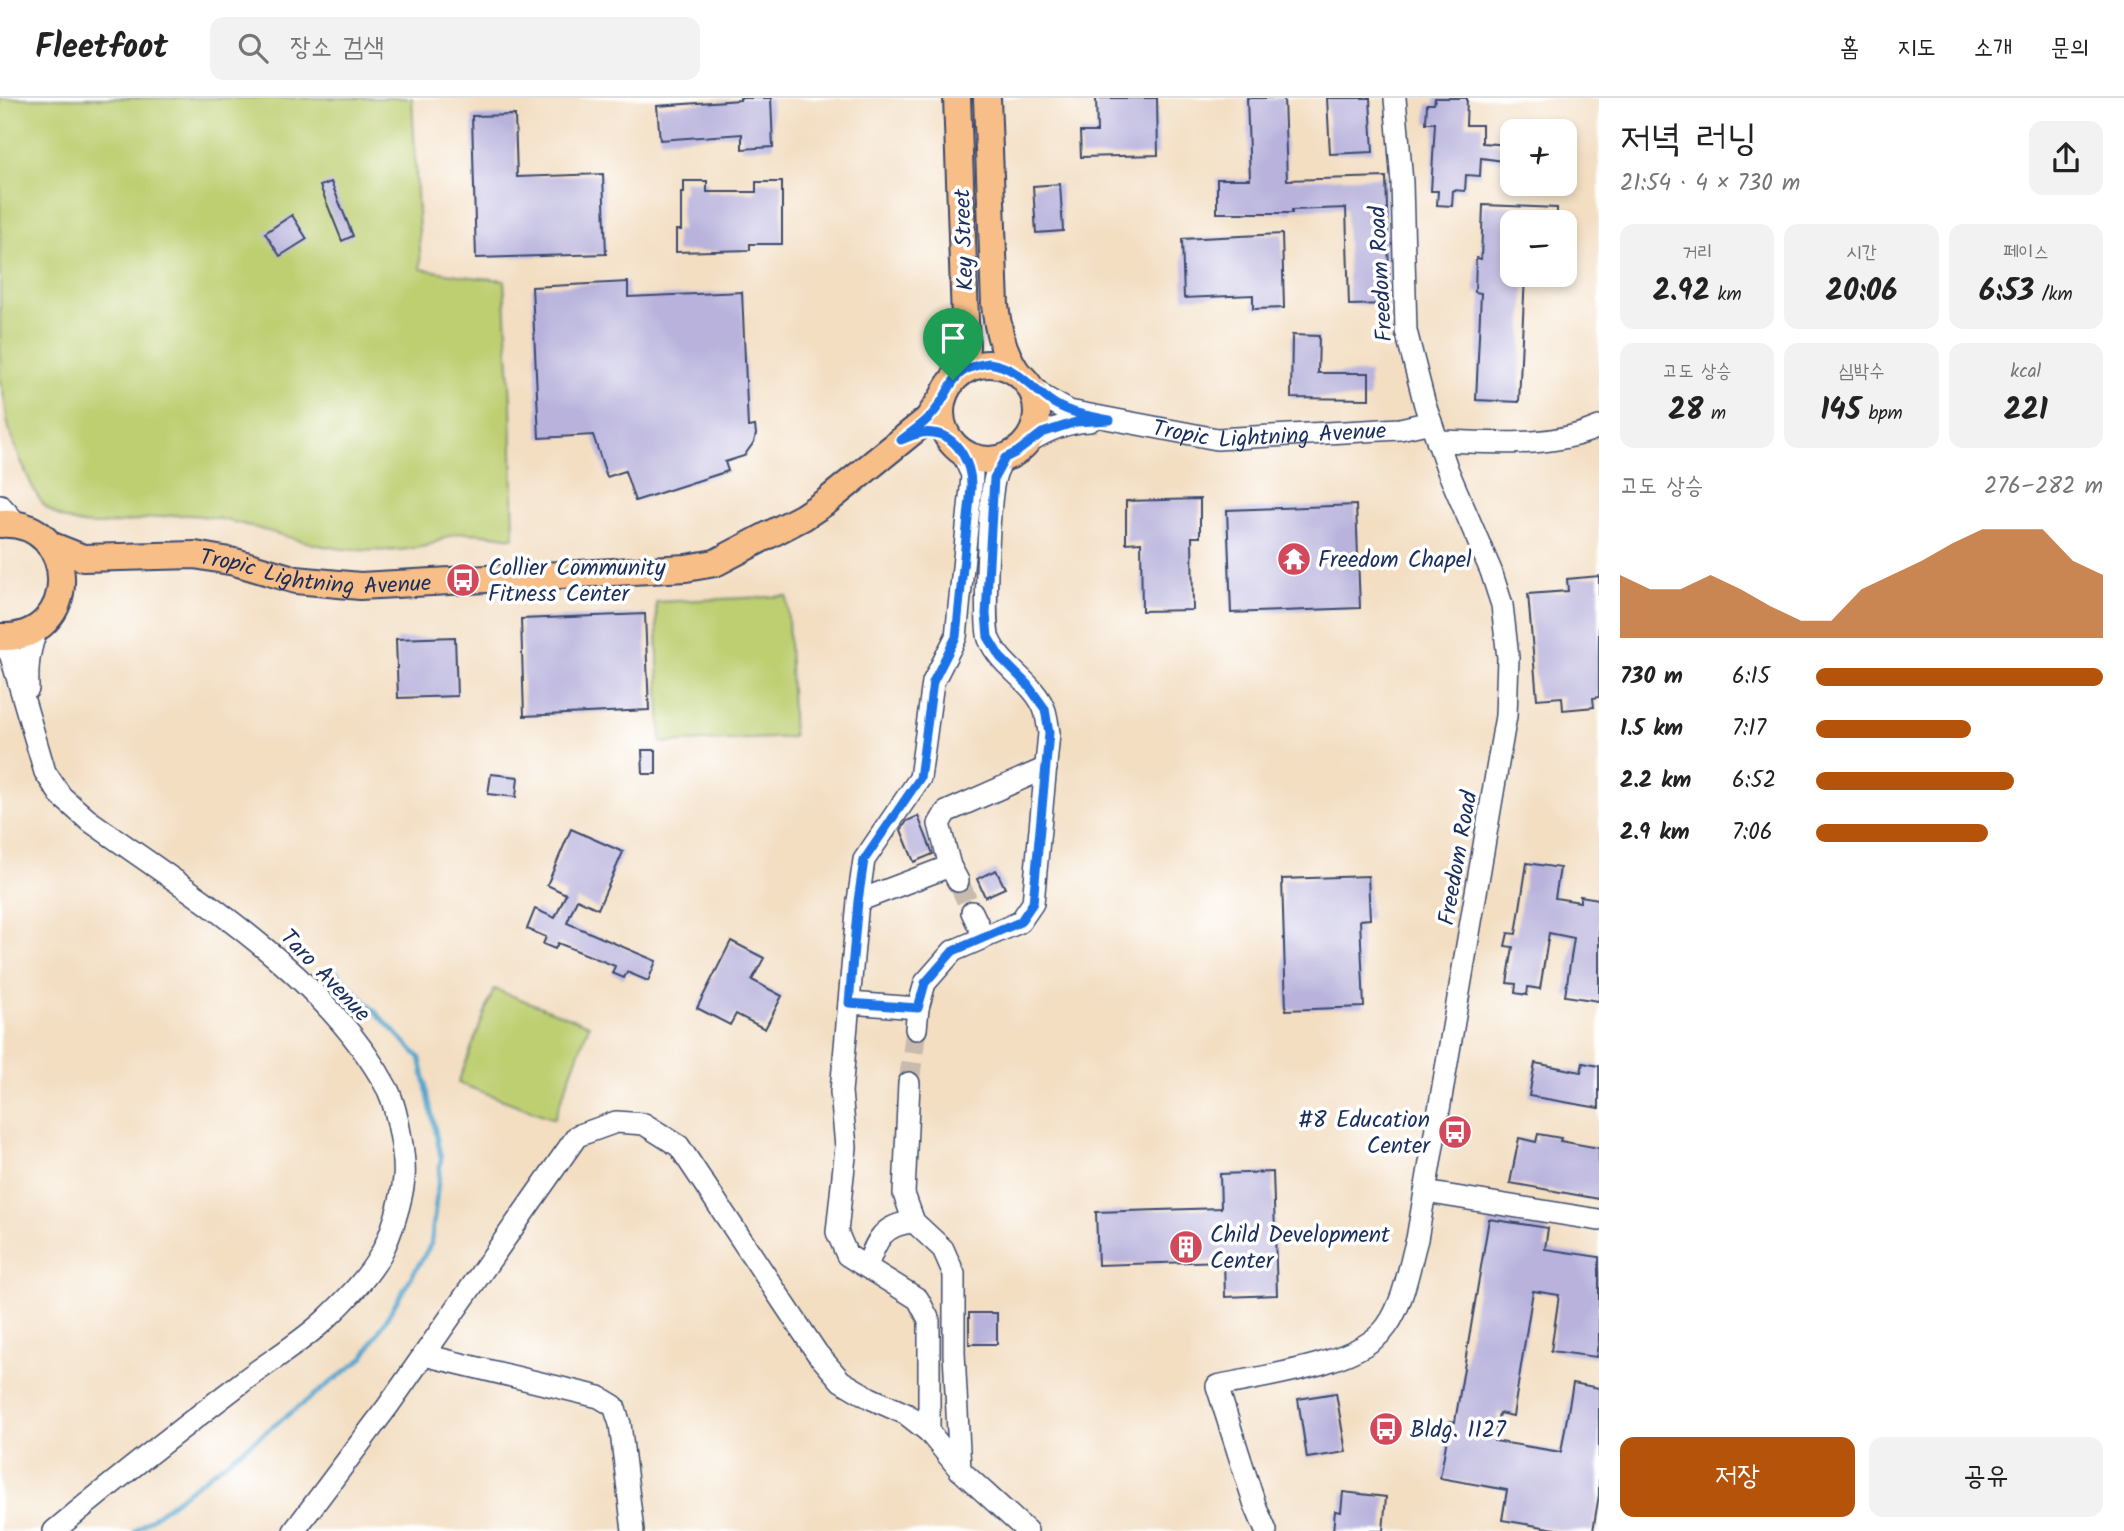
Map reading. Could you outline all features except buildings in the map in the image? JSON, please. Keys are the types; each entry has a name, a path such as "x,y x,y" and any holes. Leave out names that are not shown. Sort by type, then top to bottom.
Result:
{"main road":[{"name":"Key Street","path":"948,388 963,363 966,347 957,98"},
{"name":"Key Street","path":"987,98 995,305 999,337 1006,356 1022,377"},
{"path":"901,440 918,433 935,433 955,445 982,459 1005,458 1017,452 1027,443 1035,429 1038,413 1035,398 1022,377 1003,365 989,363 963,371 948,388 942,418 955,445"},
{"name":"Tropic Lightning Avenue","path":"154,556 195,555 235,562 296,580 360,586 686,568 715,563 803,517 827,501 928,419 948,388"},
{"path":"9,524 36,532 50,545 57,556 62,574 59,599"},
{"path":"50,545 83,558 154,556"},
{"path":"0,637 24,635 38,627 51,615 59,599 76,582 99,570 154,556"}],"street":[{"name":"Freedom Road","path":"1266,1531 1217,1386 1310,1367 1350,1353 1374,1341 1396,1312 1417,1240 1503,740 1508,657 1502,606 1491,571 1434,432 1406,331 1402,183 1395,98"},
{"path":"1022,377 1044,397 1069,411 1110,420"},
{"path":"1027,443 1051,429 1076,422 1110,420"},
{"name":"Tropic Lightning Avenue","path":"1110,420 1217,439 1401,429 1525,442 1566,437 1599,427"},
{"path":"929,1432 929,1320 918,1299 847,1255 837,1232 846,1147 841,1092 864,860 920,778 933,682 956,637 972,475 955,445"},
{"path":"849,1003 917,1018 925,983 953,951 1020,922 1033,903 1049,733 1045,709 1027,684 1000,657 988,637 986,614 992,491 998,468 1005,458"},
{"path":"0,505 9,524"},
{"path":"32,730 27,665 30,646 38,627"},
{"path":"0,644 10,653 32,730"},
{"name":"Taro Avenue","path":"32,730 45,772 61,796 87,819 270,952 332,1012 370,1062 389,1093 400,1131 404,1178 392,1227 380,1255 362,1280 326,1320 122,1474 54,1531"},
{"path":"858,901 954,873 939,824 946,812 1045,768"},
{"path":"972,912 984,937"},
{"path":"909,1083 904,1194 914,1222 943,1249 954,1274 954,1353 960,1470"},
{"path":"294,1531 424,1355 577,1136 616,1122 644,1124 679,1146 817,1353 841,1381 906,1414 929,1432 960,1470 1027,1531"},
{"path":"1425,1192 1599,1220"},
{"path":"867,1267 876,1241 901,1223 914,1222"},
{"path":"424,1355 599,1398 614,1406 620,1424 633,1531"}],"green space":[{"path":"0,98 412,98 421,269 504,280 511,403 514,538 461,533 414,548 358,550 315,544 209,517 187,515 113,524 78,523 61,517 45,506 29,479 14,442 0,383"},
{"path":"787,596 793,737 661,743 656,602"},
{"path":"494,989 589,1025 554,1119 458,1083"}],"waterway":[{"path":"135,1531 363,1358 431,1244 441,1158 420,1058 337,972"}],"tunnel":[{"path":"958,881 972,912"},
{"path":"909,1083 916,1029"}],"place":[{"name":"Freedom Chapel","path":"1294,559"},
{"name":"Collier Community Fitness Center","path":"463,580"},
{"name":"#8 Education Center","path":"1455,1132"},
{"name":"Child Development Center","path":"1186,1247"},
{"name":"Bldg. 1127","path":"1386,1429"}],"route":[{"path":"976,365 1003,365 1016,371 1056,405 1069,411 1110,420 1076,422 1042,433 1005,458 994,478 986,614 988,637 1000,657 1027,684 1045,709 1049,733 1033,903 1020,922 953,951 925,983 918,1008 849,1003 864,860 920,778 933,682 956,637 972,475 961,451 949,439 935,433 918,433 901,440 936,411 953,380 976,365"}]}
